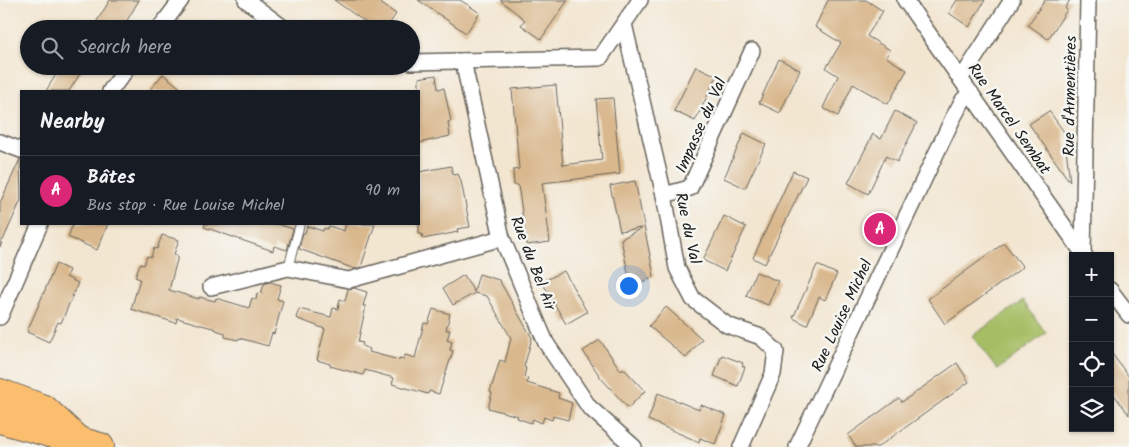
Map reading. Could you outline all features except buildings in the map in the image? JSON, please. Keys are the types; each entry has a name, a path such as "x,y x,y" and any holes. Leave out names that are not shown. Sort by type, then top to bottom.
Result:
{"highway":[{"path":"0,393 44,409 90,444"},
{"path":"0,419 90,444"}],"street":[{"path":"165,20 181,0"},
{"path":"246,0 273,20"},
{"path":"420,62 600,58 640,0"},
{"name":"Rue Marcel Sembat","path":"905,0 1083,252"},
{"path":"960,77 967,70 1012,0"},
{"name":"Rue d'Armentières","path":"1084,252 1088,0"},
{"name":"Rue du Val","path":"624,24 664,196 677,268 693,299 727,325 761,337 776,351 773,374 741,447"},
{"name":"Impasse du Val","path":"664,196 690,188 752,51"},
{"name":"Rue du Bel Air","path":"462,61 502,238 546,343 588,407 634,447"},
{"path":"111,90 122,75"},
{"name":"Rue Louise Michel","path":"797,447 953,118 963,100 971,93"},
{"path":"0,142 20,150"},
{"path":"0,317 40,225"},
{"path":"211,287 288,268 349,280 502,238"},
{"path":"1114,295 1129,315"}],"lane":[{"path":"288,268 300,225"}],"green space":[{"path":"1023,301 1046,333 997,370 972,336"}],"place":[{"name":"Bâtes","path":"880,229"}]}
